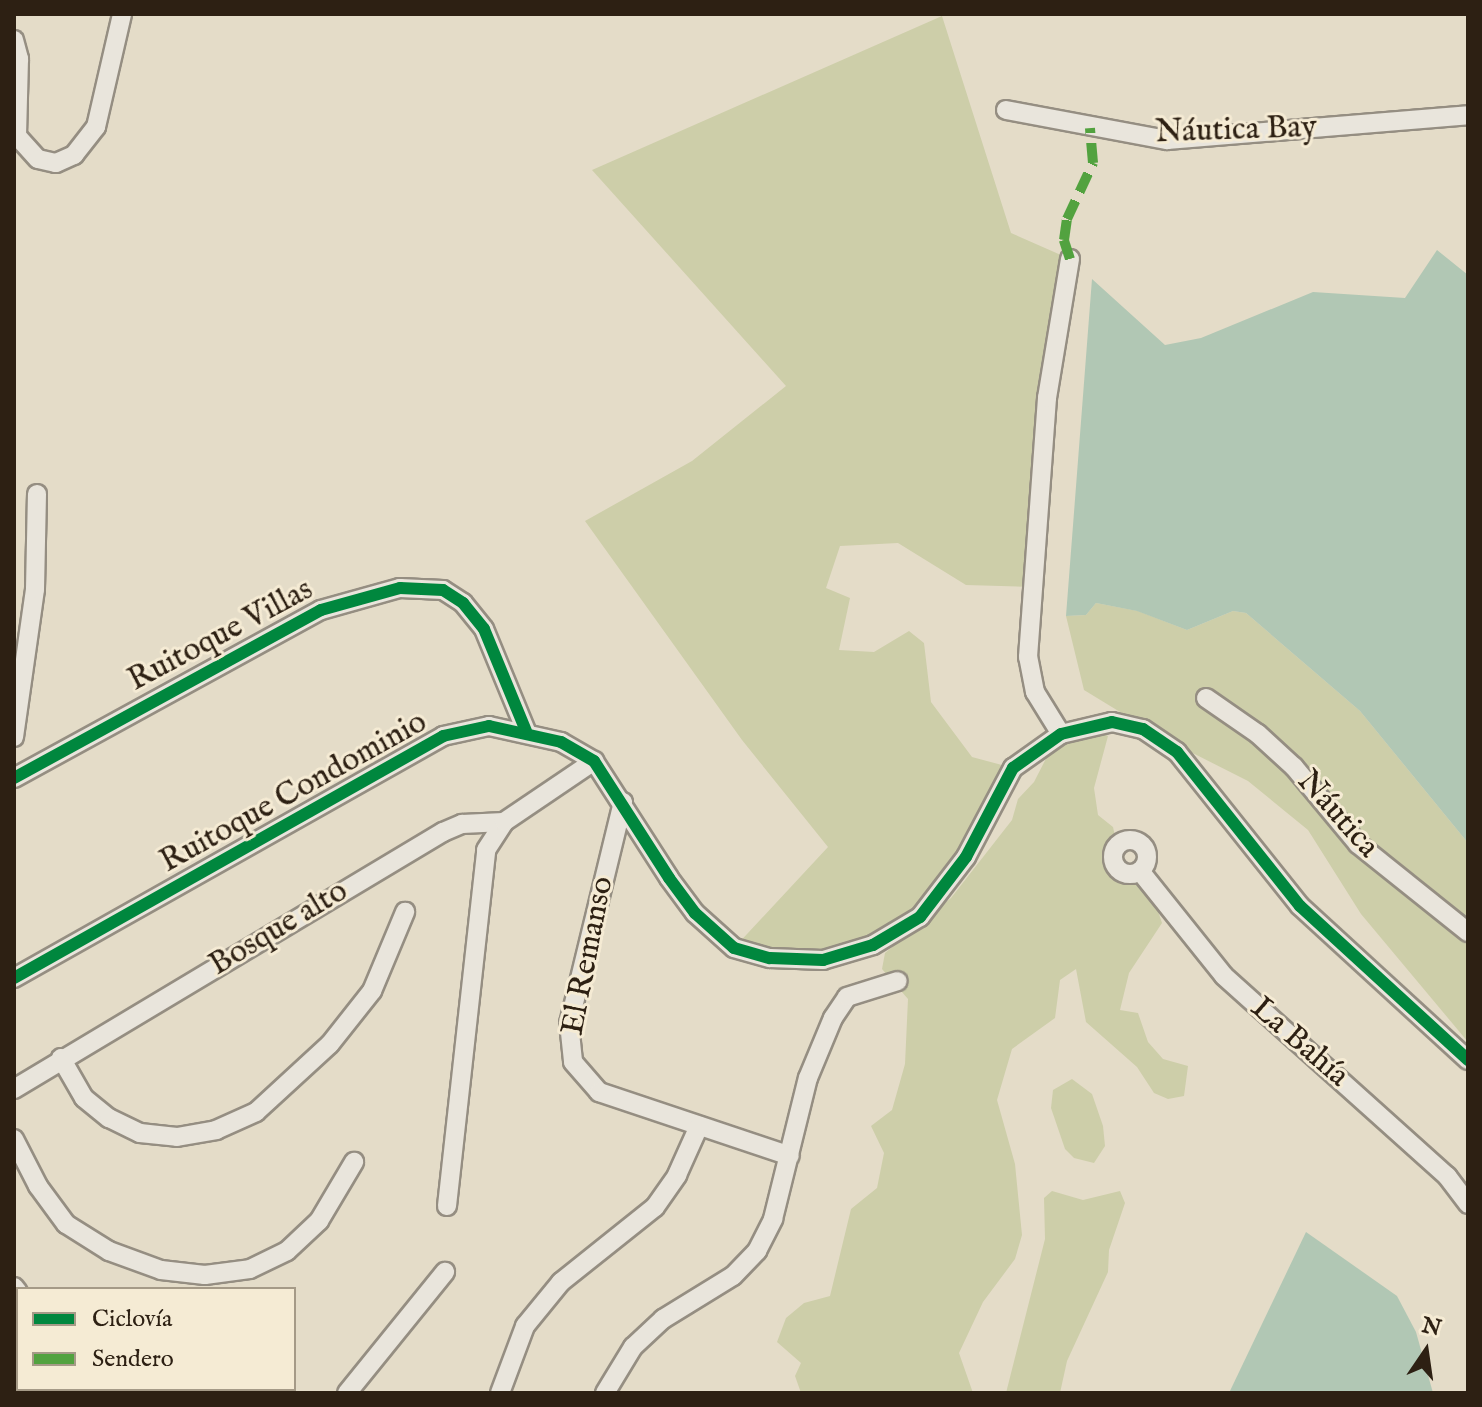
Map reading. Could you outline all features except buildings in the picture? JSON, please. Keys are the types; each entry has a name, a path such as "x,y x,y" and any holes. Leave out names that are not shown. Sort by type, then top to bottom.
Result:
{"street":[{"path":"14,40 20,69 17,136 38,159 56,163 74,155 96,127 122,14"},
{"name":"Náutica Bay","path":"1006,110 1167,140 1468,115"},
{"path":"1061,734 1035,692 1028,657 1047,398 1070,259"},
{"path":"14,737 35,589 37,494"},
{"name":"Ruitoque Villas","path":"14,778 321,610 400,588 443,590 463,603 484,629 526,731"},
{"name":"Náutica","path":"1206,698 1258,734 1294,767 1358,844 1468,932"},
{"path":"594,761 695,913 734,948 770,958 823,960 873,945 920,917 966,857 1013,768 1061,734 1112,722 1143,729 1177,752 1300,906 1468,1060"},
{"name":"Ruitoque Condominio","path":"14,978 443,736 489,726 526,731 594,761"},
{"name":"Bosque alto","path":"447,1206 486,850 504,822 594,761"},
{"name":"El Remanso","path":"623,802 568,1043 573,1062 599,1092 790,1156"},
{"name":"Bosque alto","path":"14,1089 61,1058 443,832 483,820 504,822"},
{"name":"La Bahía","path":"1140,871 1224,976 1447,1176 1468,1204"},
{"path":"61,1058 84,1098 130,1128 177,1137 216,1130 256,1112 330,1044 372,991 405,912"},
{"path":"605,1393 633,1347 663,1319 733,1276 757,1251 790,1156 808,1078 833,1018 847,997 898,981"},
{"path":"500,1393 525,1326 561,1282 655,1207 677,1175 699,1126"},
{"path":"14,1139 38,1186 66,1224 122,1256 161,1270 205,1275 250,1269 287,1251 319,1221 354,1162"},
{"path":"347,1393 445,1272"}],"shaded area":[{"path":"942,16 1011,233 1070,259 1033,587 966,585 898,543 840,546 826,588 850,598 839,650 874,652 909,631 924,643 931,702 972,757 1013,768 920,917 823,960 734,948 828,847 742,740 585,521 692,461 786,386 592,170"},
{"path":"1437,250 1468,275 1468,843 1360,711 1246,613 1233,611 1187,630 1137,611 1096,603 1086,615 1066,616 1092,279 1165,345 1201,338 1313,292 1405,298"},
{"path":"1096,603 1138,611 1187,630 1233,611 1246,613 1360,711 1468,843 1468,1042 1361,914 1308,830 1248,781 1161,737 1084,690 1066,616 1086,615"},
{"path":"1095,730 1108,736 1094,788 1098,815 1113,827 1122,869 1153,896 1162,923 1129,973 1120,1010 1138,1013 1148,1042 1163,1059 1188,1066 1184,1096 1168,1099 1154,1093 1137,1067 1086,1022 1076,969 1060,980 1055,1018 1012,1049 997,1100 1015,1164 1022,1235 1015,1259 983,1302 959,1353 973,1393 801,1393 795,1376 801,1363 777,1342 786,1318 804,1303 830,1296 851,1209 877,1188 884,1153 871,1126 892,1110 905,1064 908,999 882,969 885,953 951,898 1012,820 1018,799 1034,782 1053,745"},
{"path":"1072,1079 1092,1094 1103,1126 1105,1146 1094,1163 1074,1158 1065,1149 1051,1108 1053,1090"},
{"path":"1052,1191 1083,1200 1120,1191 1125,1203 1109,1250 1108,1272 1067,1361 1060,1393 1006,1393 1045,1239 1044,1198"},
{"path":"1306,1232 1397,1296 1416,1332 1433,1393 1229,1393"}],"marked path":[{"path":"1070,259 1064,240 1067,219 1093,163 1090,128"}],"cycle path":[{"path":"14,778 321,610 400,588 443,590 463,603 484,629 526,731"},
{"path":"14,978 443,736 489,726 561,742 594,761 695,913 734,948 770,958 823,960 873,945 920,917 966,857 1013,768 1061,734 1112,722 1143,729 1177,752 1300,906 1468,1060"}]}
